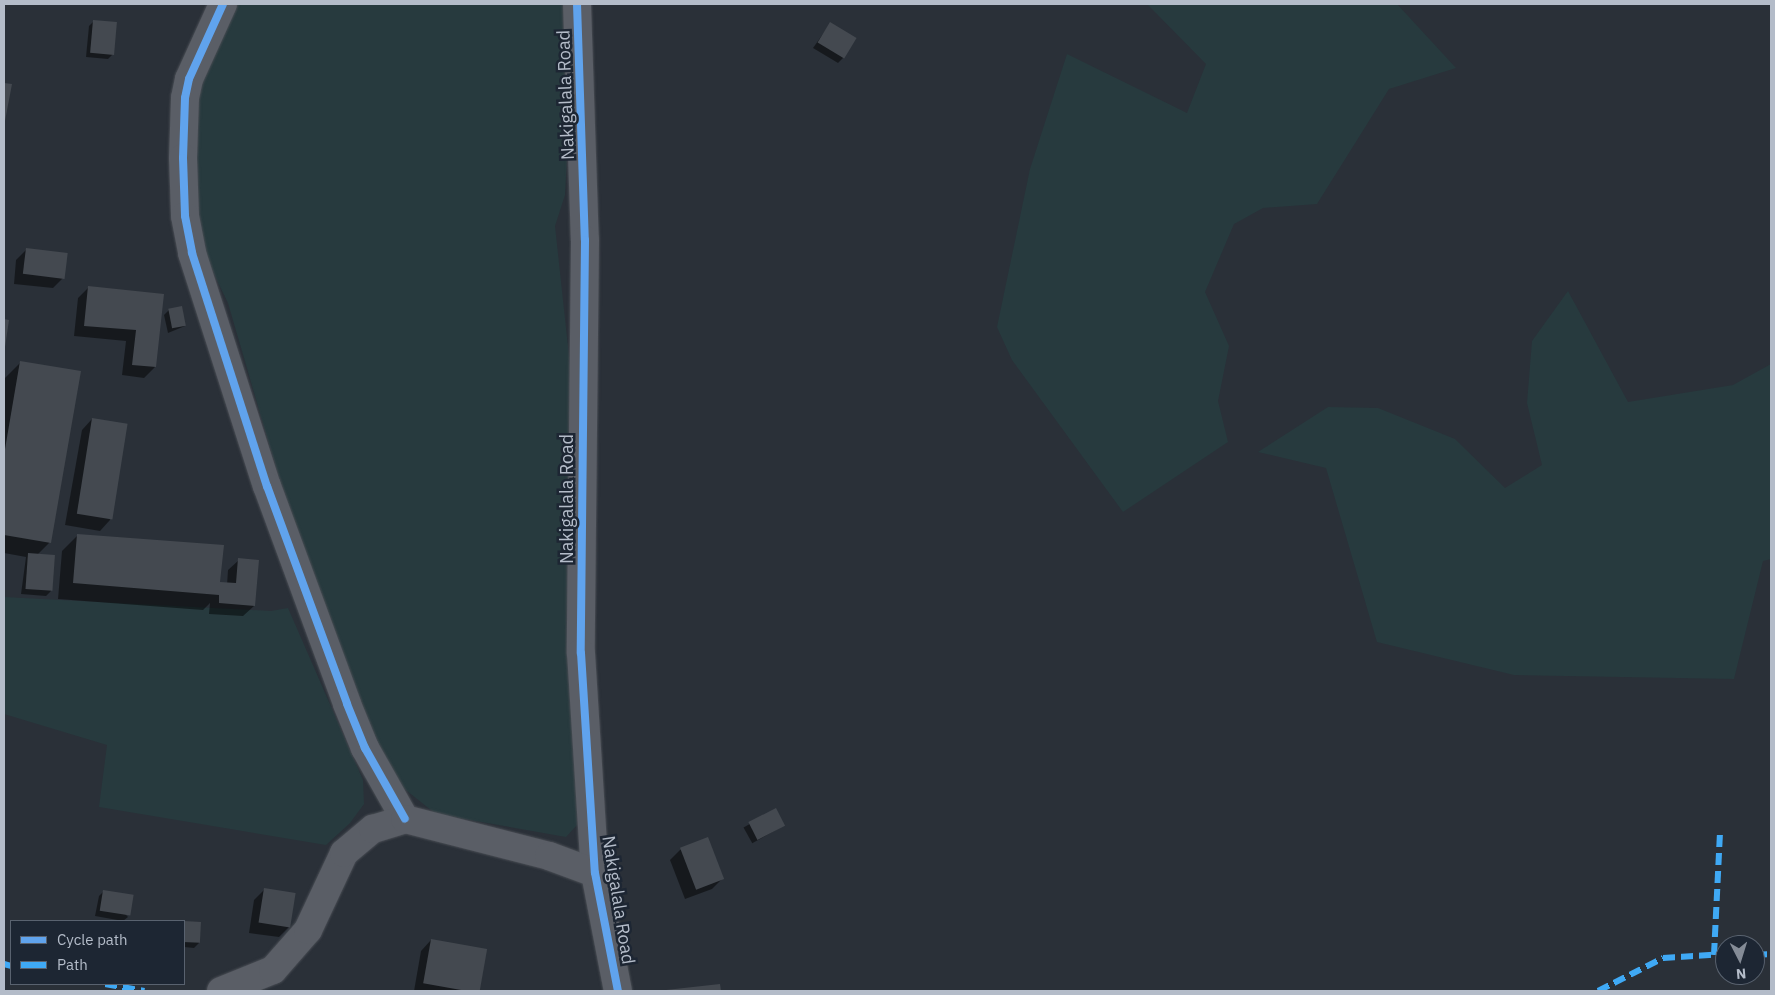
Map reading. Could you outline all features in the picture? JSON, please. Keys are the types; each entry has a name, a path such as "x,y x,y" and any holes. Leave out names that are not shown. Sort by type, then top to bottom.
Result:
{"street":[{"path":"223,4 189,79 186,98 183,158 185,216 192,253 267,486 347,704 365,748 405,819"},
{"name":"Nakigalala Road","path":"577,4 585,240 581,653 595,872 618,991"},
{"path":"221,991 273,970 308,930 344,853 373,829 405,819 549,856 595,872"}],"green space":[{"path":"233,4 570,4 572,64 565,195 555,226 573,393 577,825 566,837 436,814 397,783 367,740 287,506 228,303 193,231 192,85"},
{"path":"1147,4 1397,4 1456,68 1389,89 1317,204 1263,208 1234,224 1205,292 1229,346 1218,401 1228,442 1123,512 1012,360 997,327 1030,169 1067,54 1187,113 1206,64"},
{"path":"1568,291 1628,402 1733,385 1771,364 1771,559 1763,561 1734,679 1514,675 1377,642 1326,468 1258,452 1328,407 1378,408 1455,439 1505,488 1542,465 1527,403 1532,341"},
{"path":"4,597 271,611 288,608 363,780 364,804 350,823 326,845 99,807 107,745 4,714"}],"building":[{"path":"93,20 117,22 114,55 90,53"},
{"path":"830,22 857,38 844,59 818,43"},
{"path":"4,83 12,84 5,121 4,121"},
{"path":"26,248 68,253 65,279 23,274"},
{"path":"88,286 164,294 156,367 132,365 136,330 84,326"},
{"path":"182,306 186,326 172,328 168,309"},
{"path":"4,319 9,320 5,347 4,347"},
{"path":"20,361 81,371 51,543 4,535 4,455"},
{"path":"92,418 128,424 112,519 77,514"},
{"path":"77,534 224,545 220,582 236,583 238,558 259,560 255,606 219,603 219,595 73,583"},
{"path":"28,553 55,555 52,591 25,589"},
{"path":"776,808 785,826 757,840 748,822"},
{"path":"708,837 724,879 696,890 680,848"},
{"path":"264,888 296,893 290,928 259,923"},
{"path":"103,890 134,895 130,916 100,911"},
{"path":"185,921 201,922 200,943 185,942"},
{"path":"431,939 487,949 480,991 467,991 423,983"},
{"path":"720,984 721,991 666,990"}],"marked path":[{"path":"1714,955 1720,831"},
{"path":"1765,954 1771,954"},
{"path":"1598,991 1663,958 1715,955"},
{"path":"4,964 10,966"},
{"path":"111,985 144,991"}],"cycle path":[{"path":"223,4 189,79 185,98 183,158 185,216 192,253 267,486 347,704 365,748 405,819"},
{"path":"577,4 585,240 581,653 595,873 618,991"}]}
